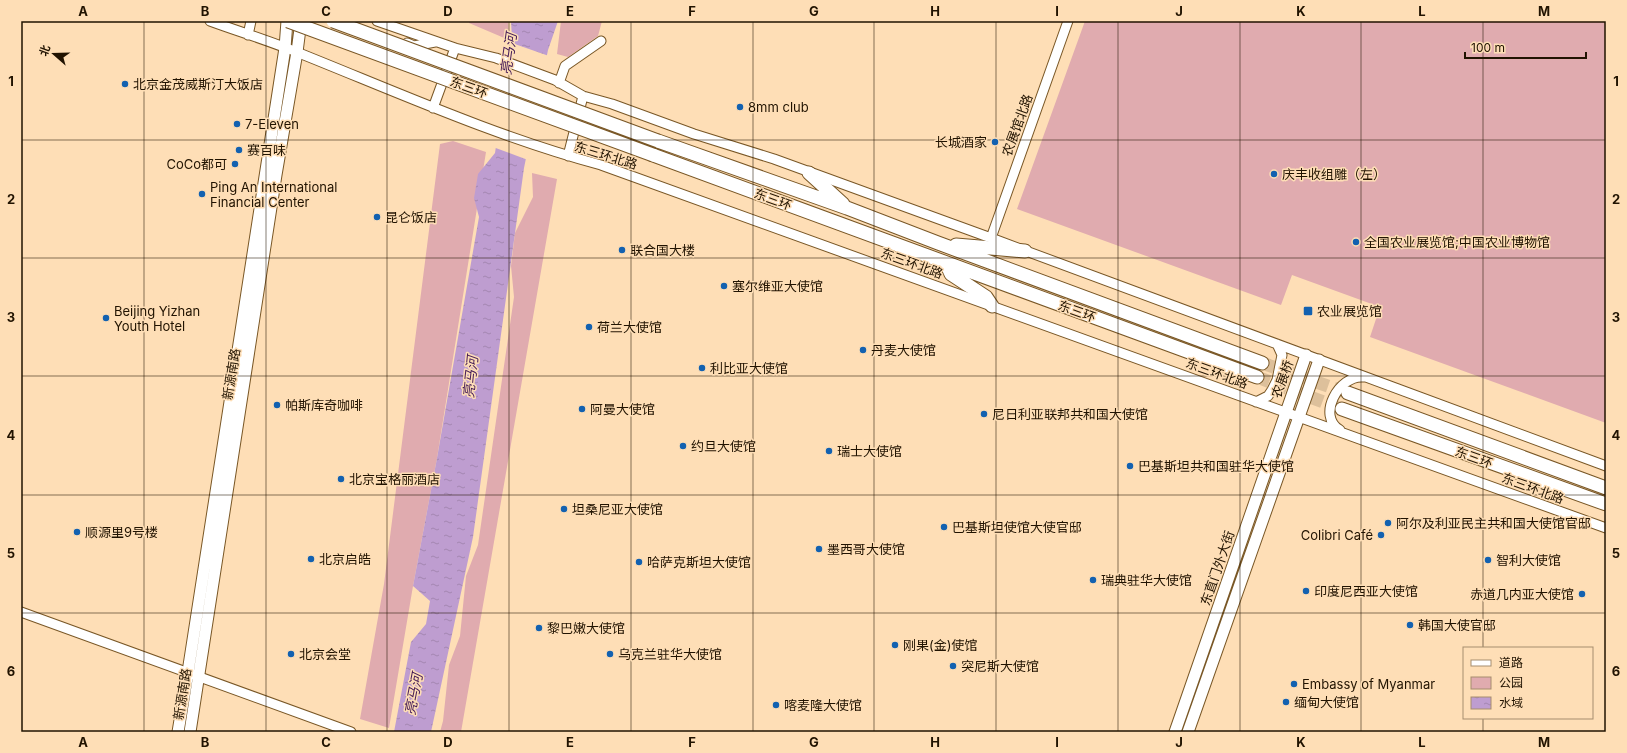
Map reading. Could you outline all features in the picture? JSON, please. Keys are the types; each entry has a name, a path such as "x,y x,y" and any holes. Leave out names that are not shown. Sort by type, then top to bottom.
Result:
{"highway":[{"name":"东三环","path":"288,21 1257,377"},
{"name":"东三环","path":"333,21 658,141 847,208 1262,363"},
{"path":"809,173 847,208"},
{"path":"938,243 1024,251"},
{"path":"946,263 951,274 986,297 992,306"},
{"name":"东三环","path":"1348,393 1606,488"},
{"name":"东三环","path":"1342,409 1606,504"}],"main road":[{"name":"新源南路","path":"178,732 288,21"},
{"name":"新源南路","path":"190,732 301,21"},
{"name":"农展桥","path":"1285,412 1306,355"},
{"path":"1298,417 1319,360"},
{"name":"东直门外大街","path":"1175,732 1285,412"},
{"name":"东直门外大街","path":"1188,732 1298,417"}],"street":[{"name":"东三环北路","path":"210,21 297,52 433,108 543,148 601,165 1606,528"},
{"path":"248,34 251,21"},
{"path":"297,52 306,21"},
{"path":"344,21 414,46 436,42"},
{"path":"377,21 455,48 496,58 557,82 584,96 612,104 694,134 774,160 991,238 1606,466"},
{"name":"农展馆北路","path":"991,238 1068,21"},
{"path":"557,82 565,66 601,41"},
{"path":"433,108 455,48"},
{"path":"568,156 584,96"},
{"path":"1256,402 1268,396 1277,380 1282,355 1277,344"},
{"path":"1346,434 1333,424 1330,413 1333,400 1339,388 1346,381 1356,377 1368,378"},
{"path":"21,612 351,732"}],"green space":[{"path":"469,21 508,21 509,40 469,23"},
{"path":"561,21 602,21 598,36 568,57 557,54"},
{"name":"全国农业展览馆;中国农业博物馆","path":"1085,21 1606,21 1606,423 1370,337 1380,307 1292,275 1281,305 1017,209"},
{"path":"453,141 486,152 437,458 413,586 389,728 360,719 384,584 440,144"},
{"path":"532,173 557,179 461,732 440,732 443,721 449,665 460,636 466,576 478,545 514,297 511,266 515,233 533,197"}],"water":[{"name":"亮马河","path":"511,21 558,21 548,50 524,168 473,537 431,732 394,732 411,642 426,624 430,601 413,586 479,217 474,198 478,174 495,153 512,39"}],"pier":[{"path":"509,42 549,56 528,160 493,147"}],"tunnel":[{"path":"1262,363 1348,393"},
{"path":"1257,377 1342,409"}],"place":[{"name":"北京金茂威斯汀大饭店","path":"125,84"},
{"name":"8mm club","path":"740,107"},
{"name":"7-Eleven","path":"237,124"},
{"name":"长城酒家","path":"995,142"},
{"name":"赛百味","path":"239,150"},
{"name":"CoCo都可","path":"235,164"},
{"name":"庆丰收组雕（左）","path":"1274,174"},
{"name":"Ping An International Financial Center","path":"202,194"},
{"name":"昆仑饭店","path":"377,217"},
{"name":"全国农业展览馆;中国农业博物馆","path":"1356,242"},
{"name":"联合国大楼","path":"622,250"},
{"name":"塞尔维亚大使馆","path":"724,286"},
{"name":"农业展览馆","path":"1308,311"},
{"name":"Beijing Yizhan Youth Hotel","path":"106,318"},
{"name":"荷兰大使馆","path":"589,327"},
{"name":"丹麦大使馆","path":"863,350"},
{"name":"利比亚大使馆","path":"702,368"},
{"name":"帕斯库奇咖啡","path":"277,405"},
{"name":"阿曼大使馆","path":"582,409"},
{"name":"尼日利亚联邦共和国大使馆","path":"984,414"},
{"name":"约旦大使馆","path":"683,446"},
{"name":"瑞士大使馆","path":"829,451"},
{"name":"巴基斯坦共和国驻华大使馆","path":"1130,466"},
{"name":"北京宝格丽酒店","path":"341,479"},
{"name":"坦桑尼亚大使馆","path":"564,509"},
{"name":"阿尔及利亚民主共和国大使馆官邸","path":"1388,523"},
{"name":"巴基斯坦使馆大使官邸","path":"944,527"},
{"name":"顺源里9号楼","path":"77,532"},
{"name":"Colibri Café","path":"1381,535"},
{"name":"墨西哥大使馆","path":"819,549"},
{"name":"北京启皓","path":"311,559"},
{"name":"智利大使馆","path":"1488,560"},
{"name":"哈萨克斯坦大使馆","path":"639,562"},
{"name":"瑞典驻华大使馆","path":"1093,580"},
{"name":"印度尼西亚大使馆","path":"1306,591"},
{"name":"赤道几内亚大使馆","path":"1582,594"},
{"name":"韩国大使官邸","path":"1410,625"},
{"name":"黎巴嫩大使馆","path":"539,628"},
{"name":"刚果(金)使馆","path":"895,645"},
{"name":"北京会堂","path":"291,654"},
{"name":"乌克兰驻华大使馆","path":"610,654"},
{"name":"突尼斯大使馆","path":"953,666"},
{"name":"Embassy of Myanmar","path":"1294,684"},
{"name":"缅甸大使馆","path":"1286,702"},
{"name":"喀麦隆大使馆","path":"776,705"}]}
